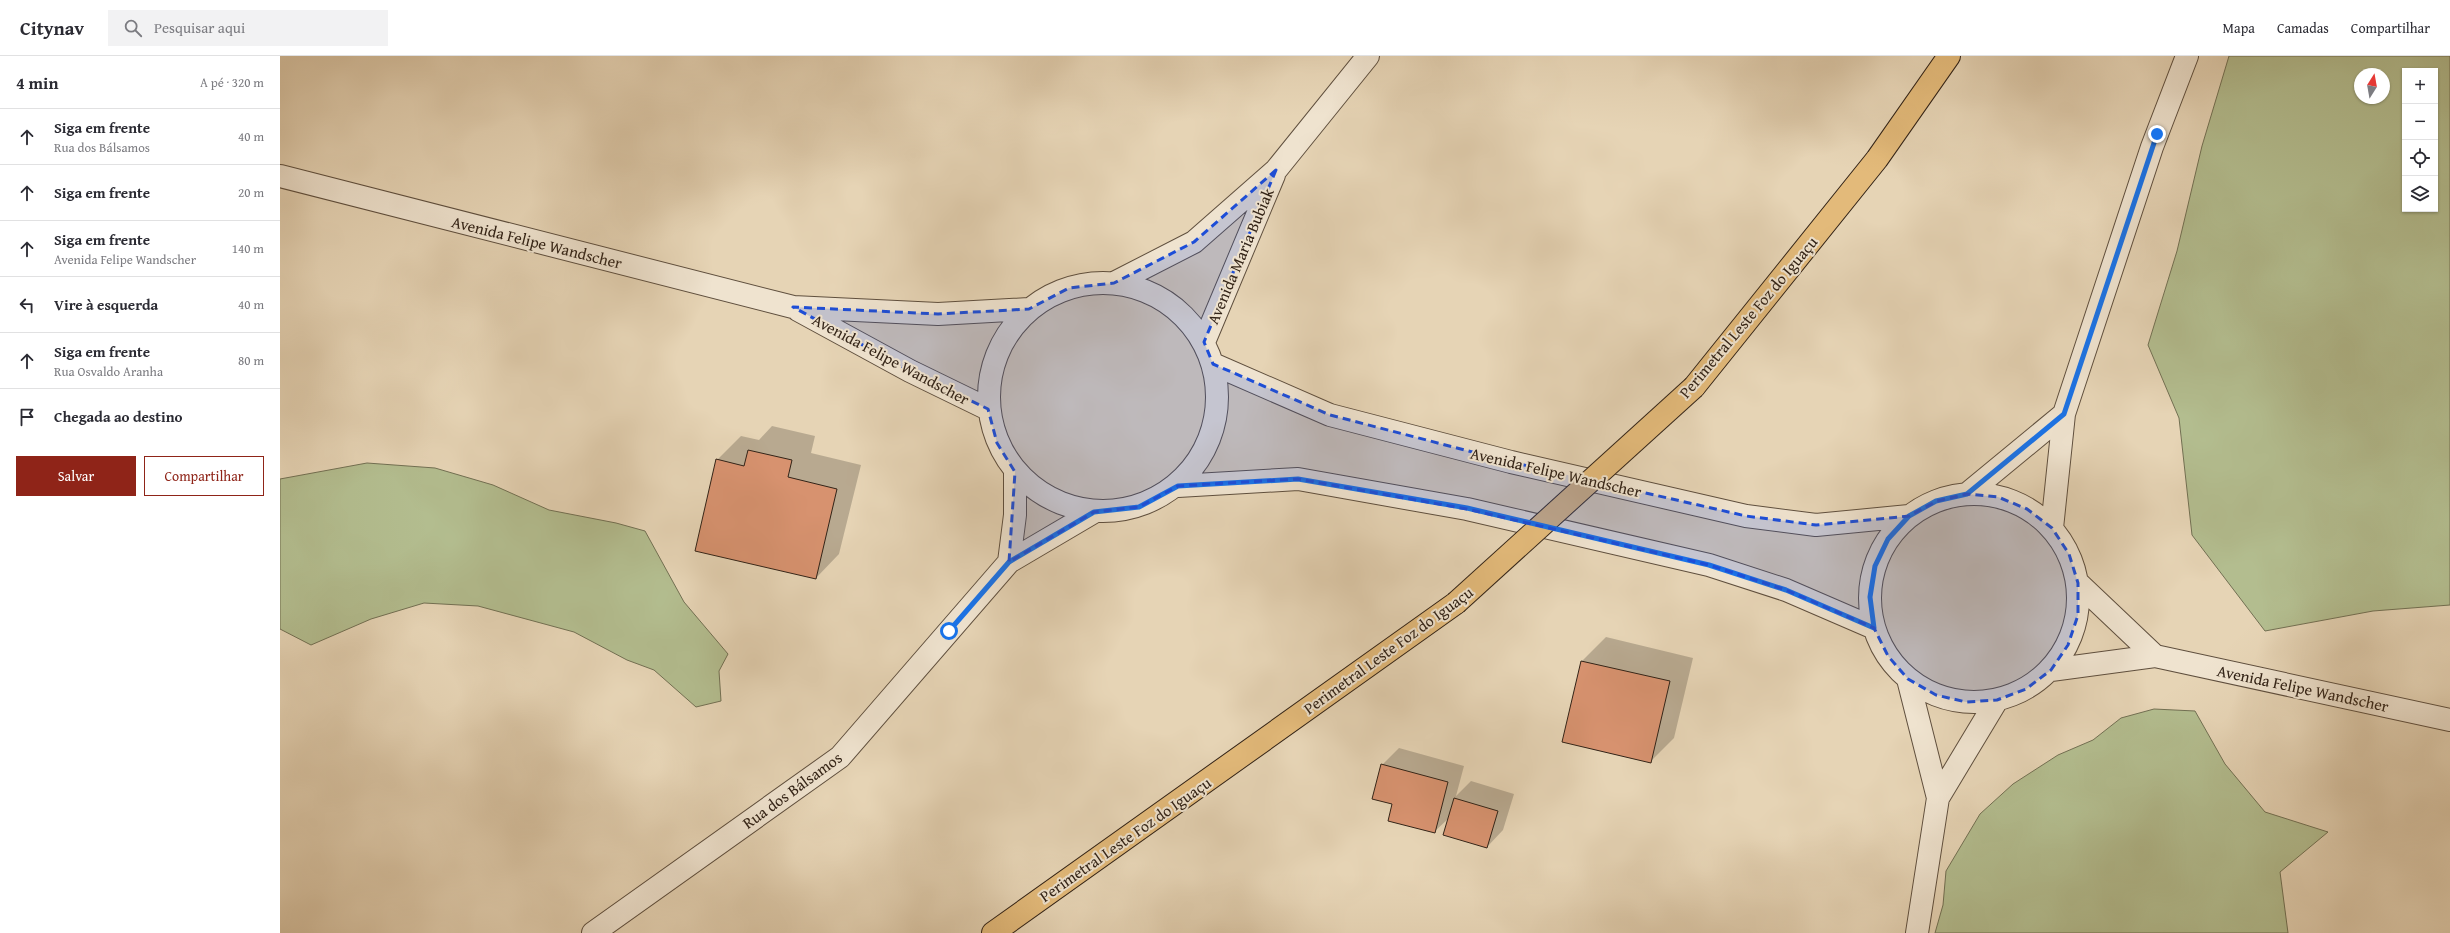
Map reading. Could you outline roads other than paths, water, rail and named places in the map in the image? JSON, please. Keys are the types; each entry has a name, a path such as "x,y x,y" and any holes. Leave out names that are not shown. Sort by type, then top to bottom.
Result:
{"highway":[{"name":"Perimetral Leste Foz do Iguaçu","path":"993,933 1456,603 1694,387 1877,159 1949,56"}],"street":[{"name":"Avenida Maria Bubiak","path":"1114,283 1194,242 1276,170 1368,56"},
{"path":"2052,528 2064,414 2152,147 2187,56"},
{"name":"Avenida Maria Bubiak","path":"1204,342 1276,170"},
{"name":"Avenida Felipe Wandscher","path":"280,176 793,307 938,314 1029,309"},
{"path":"1114,283 1150,293 1181,313 1204,342 1213,364 1218,408 1206,451 1178,486 1139,507 1094,512 1051,500 1015,472 997,443 988,409 991,372 1005,337 1029,309 1069,288 1114,283"},
{"name":"Avenida Felipe Wandscher","path":"793,307 910,371 988,409"},
{"name":"Avenida Felipe Wandscher","path":"1213,364 1330,415 1511,462 1746,516 1816,525 1909,516"},
{"path":"1967,494 2064,414"},
{"path":"1009,562 1015,515 1015,472"},
{"path":"1178,486 1298,479 1467,508 1709,565 1786,590 1874,628"},
{"path":"1967,494 1998,497 2027,509 2052,528 2069,554 2078,583 2078,615 2068,645 2051,670 2026,689 1997,700 1966,702 1936,695 1908,679 1888,656 1874,628 1870,597 1875,566 1888,539 1909,516 1936,501 1967,494"},
{"name":"Rua dos Bálsamos","path":"593,933 840,757 1009,562 1094,512"},
{"path":"2078,583 2155,656"},
{"name":"Avenida Felipe Wandscher","path":"2051,670 2155,656 2450,720"},
{"path":"1908,679 1938,798"},
{"path":"1917,933 1938,798 1997,700"}]}
